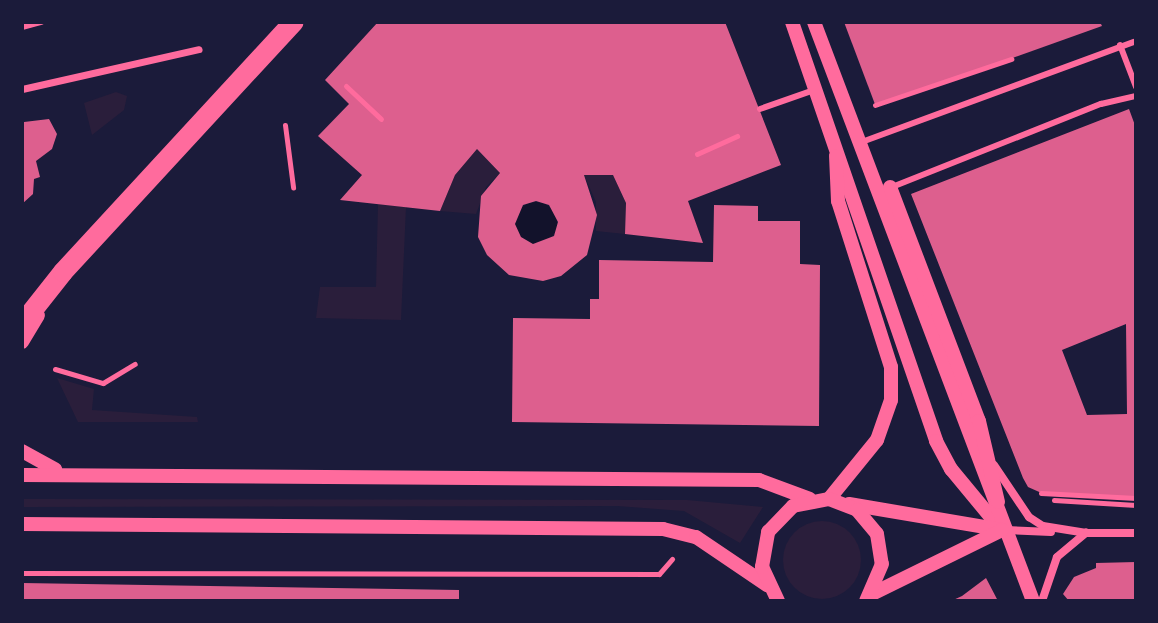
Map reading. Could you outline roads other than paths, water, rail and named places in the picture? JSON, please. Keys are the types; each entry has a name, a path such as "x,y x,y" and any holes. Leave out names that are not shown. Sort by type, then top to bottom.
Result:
{"main road":[{"path":"22,324 63,272 294,22"},
{"path":"22,309 63,272"}],"street":[{"path":"792,22 936,441 978,506 1002,530"},
{"path":"814,22 859,143 884,190 993,462 1002,530"},
{"path":"22,89 199,49"},
{"path":"836,501 877,440 891,400 891,367 838,201 837,152"},
{"path":"884,190 922,312 1002,530 1033,601"},
{"path":"22,342 63,272"},
{"path":"922,312 1005,489 1029,517 1043,526 1086,533"},
{"path":"22,451 36,463 67,472"},
{"path":"22,475 67,472 759,480 810,499 1002,530 1136,533"},
{"path":"778,601 767,585 762,567 768,532 778,517 810,499"},
{"path":"836,501 869,521 877,534 882,564 869,598"},
{"path":"22,524 663,529 696,537 767,585"},
{"path":"869,598 1002,530"},
{"path":"1042,601 1057,557 1086,533"}],"lane":[{"path":"22,27 41,22"},
{"path":"859,143 1134,42"},
{"path":"1120,45 1136,87"},
{"path":"760,109 817,89"},
{"path":"884,190 1101,104 1136,96"}]}
